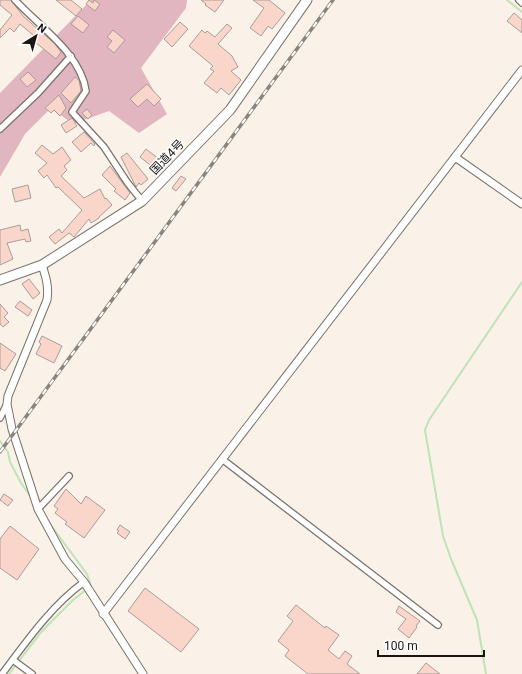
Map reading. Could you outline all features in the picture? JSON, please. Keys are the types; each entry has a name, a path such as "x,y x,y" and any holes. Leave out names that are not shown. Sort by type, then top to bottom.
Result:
{"highway":[{"name":"国道4号","path":"0,280 42,265 142,201 230,110 308,0"}],"street":[{"path":"15,0 71,56 84,80 86,91 72,112 104,147 127,182 142,201"},
{"path":"519,0 522,3"},
{"path":"0,129 38,93 71,56"},
{"path":"104,614 522,70"},
{"path":"455,157 522,204"},
{"path":"0,418 47,300 48,290 42,265"},
{"path":"6,404 12,429 38,509 64,559 84,582 143,674"},
{"path":"222,459 438,625"},
{"path":"38,509 69,476"},
{"path":"2,674 36,630 73,590 84,582"},
{"path":"13,660 32,674"}],"shaded area":[{"path":"91,0 187,0 186,8 141,68 167,114 139,133 109,111 73,124 51,108 25,134 0,177 0,93"}],"building":[{"path":"0,0 11,0 23,16 55,44 61,52 56,59 30,38 33,35 20,24 14,32 10,28 0,38 0,30 12,15 0,5"},
{"path":"56,0 71,0 82,9 76,16"},
{"path":"89,0 93,3 94,0 100,4 95,11 86,4"},
{"path":"201,0 224,0 215,12"},
{"path":"253,0 269,0 285,13 272,29 268,26 261,36 250,28 264,8"},
{"path":"514,13 522,20 522,33 507,21"},
{"path":"78,16 89,25 83,33 71,24"},
{"path":"180,22 188,29 172,47 164,39"},
{"path":"227,24 232,28 218,44 232,56 238,67 231,71 241,80 229,95 221,88 217,93 204,83 214,71 210,69 213,66 189,46 202,30 205,33 207,31 215,37"},
{"path":"113,30 125,40 114,53 107,47 112,41 107,37"},
{"path":"28,72 36,80 27,87 20,79"},
{"path":"75,77 79,80 81,91 71,103 61,93"},
{"path":"147,84 161,99 154,106 147,99 138,107 130,99"},
{"path":"59,95 66,108 60,116 54,110 51,113 45,108"},
{"path":"87,109 92,115 88,119 82,113"},
{"path":"72,118 77,126 66,133 61,125"},
{"path":"84,132 95,144 94,146 91,143 81,152 72,142"},
{"path":"42,145 53,154 62,147 71,160 64,166 67,170 61,176 84,198 100,189 105,199 106,198 112,205 99,218 91,223 89,219 74,237 69,233 55,244 49,237 59,229 62,233 82,210 58,187 56,188 47,175 44,178 38,171 47,163 35,153"},
{"path":"146,149 164,163 158,171 140,157"},
{"path":"127,153 148,179 141,185 139,183 136,187 121,157"},
{"path":"110,166 130,193 125,200 114,191 116,189 102,175"},
{"path":"181,176 186,179 176,191 172,188"},
{"path":"28,185 31,198 15,202 12,189"},
{"path":"20,225 21,231 28,229 31,241 26,242 25,239 7,243 13,259 0,265 0,230"},
{"path":"29,279 40,293 33,299 22,284"},
{"path":"20,301 32,310 28,316 15,307"},
{"path":"0,304 8,313 4,317 9,322 3,327 0,324"},
{"path":"42,336 62,346 54,363 36,354 41,344 39,342"},
{"path":"0,343 16,354 5,371 0,368"},
{"path":"66,489 81,504 86,496 105,510 84,538 65,524 67,522 55,513 58,509 54,506"},
{"path":"4,494 13,500 8,506 0,500"},
{"path":"120,525 130,532 125,539 117,533"},
{"path":"10,526 39,549 17,580 0,568 0,539"},
{"path":"145,588 199,629 181,652 128,611"},
{"path":"296,605 325,628 326,626 339,635 328,650 339,659 345,651 352,656 347,664 360,674 308,674 285,656 289,650 278,641 293,621 287,616"},
{"path":"399,606 420,621 409,638 398,629 406,619 396,612"},
{"path":"426,663 440,674 417,674"}],"waterway":[{"path":"507,0 522,12"},
{"path":"486,674 477,620 451,559 443,536 425,430 429,420 522,282"},
{"path":"0,441 8,452 10,462 21,483 31,497"},
{"path":"9,674 42,631 73,600 91,586 87,574 50,524"}],"railway":[{"path":"0,452 333,0"}]}
